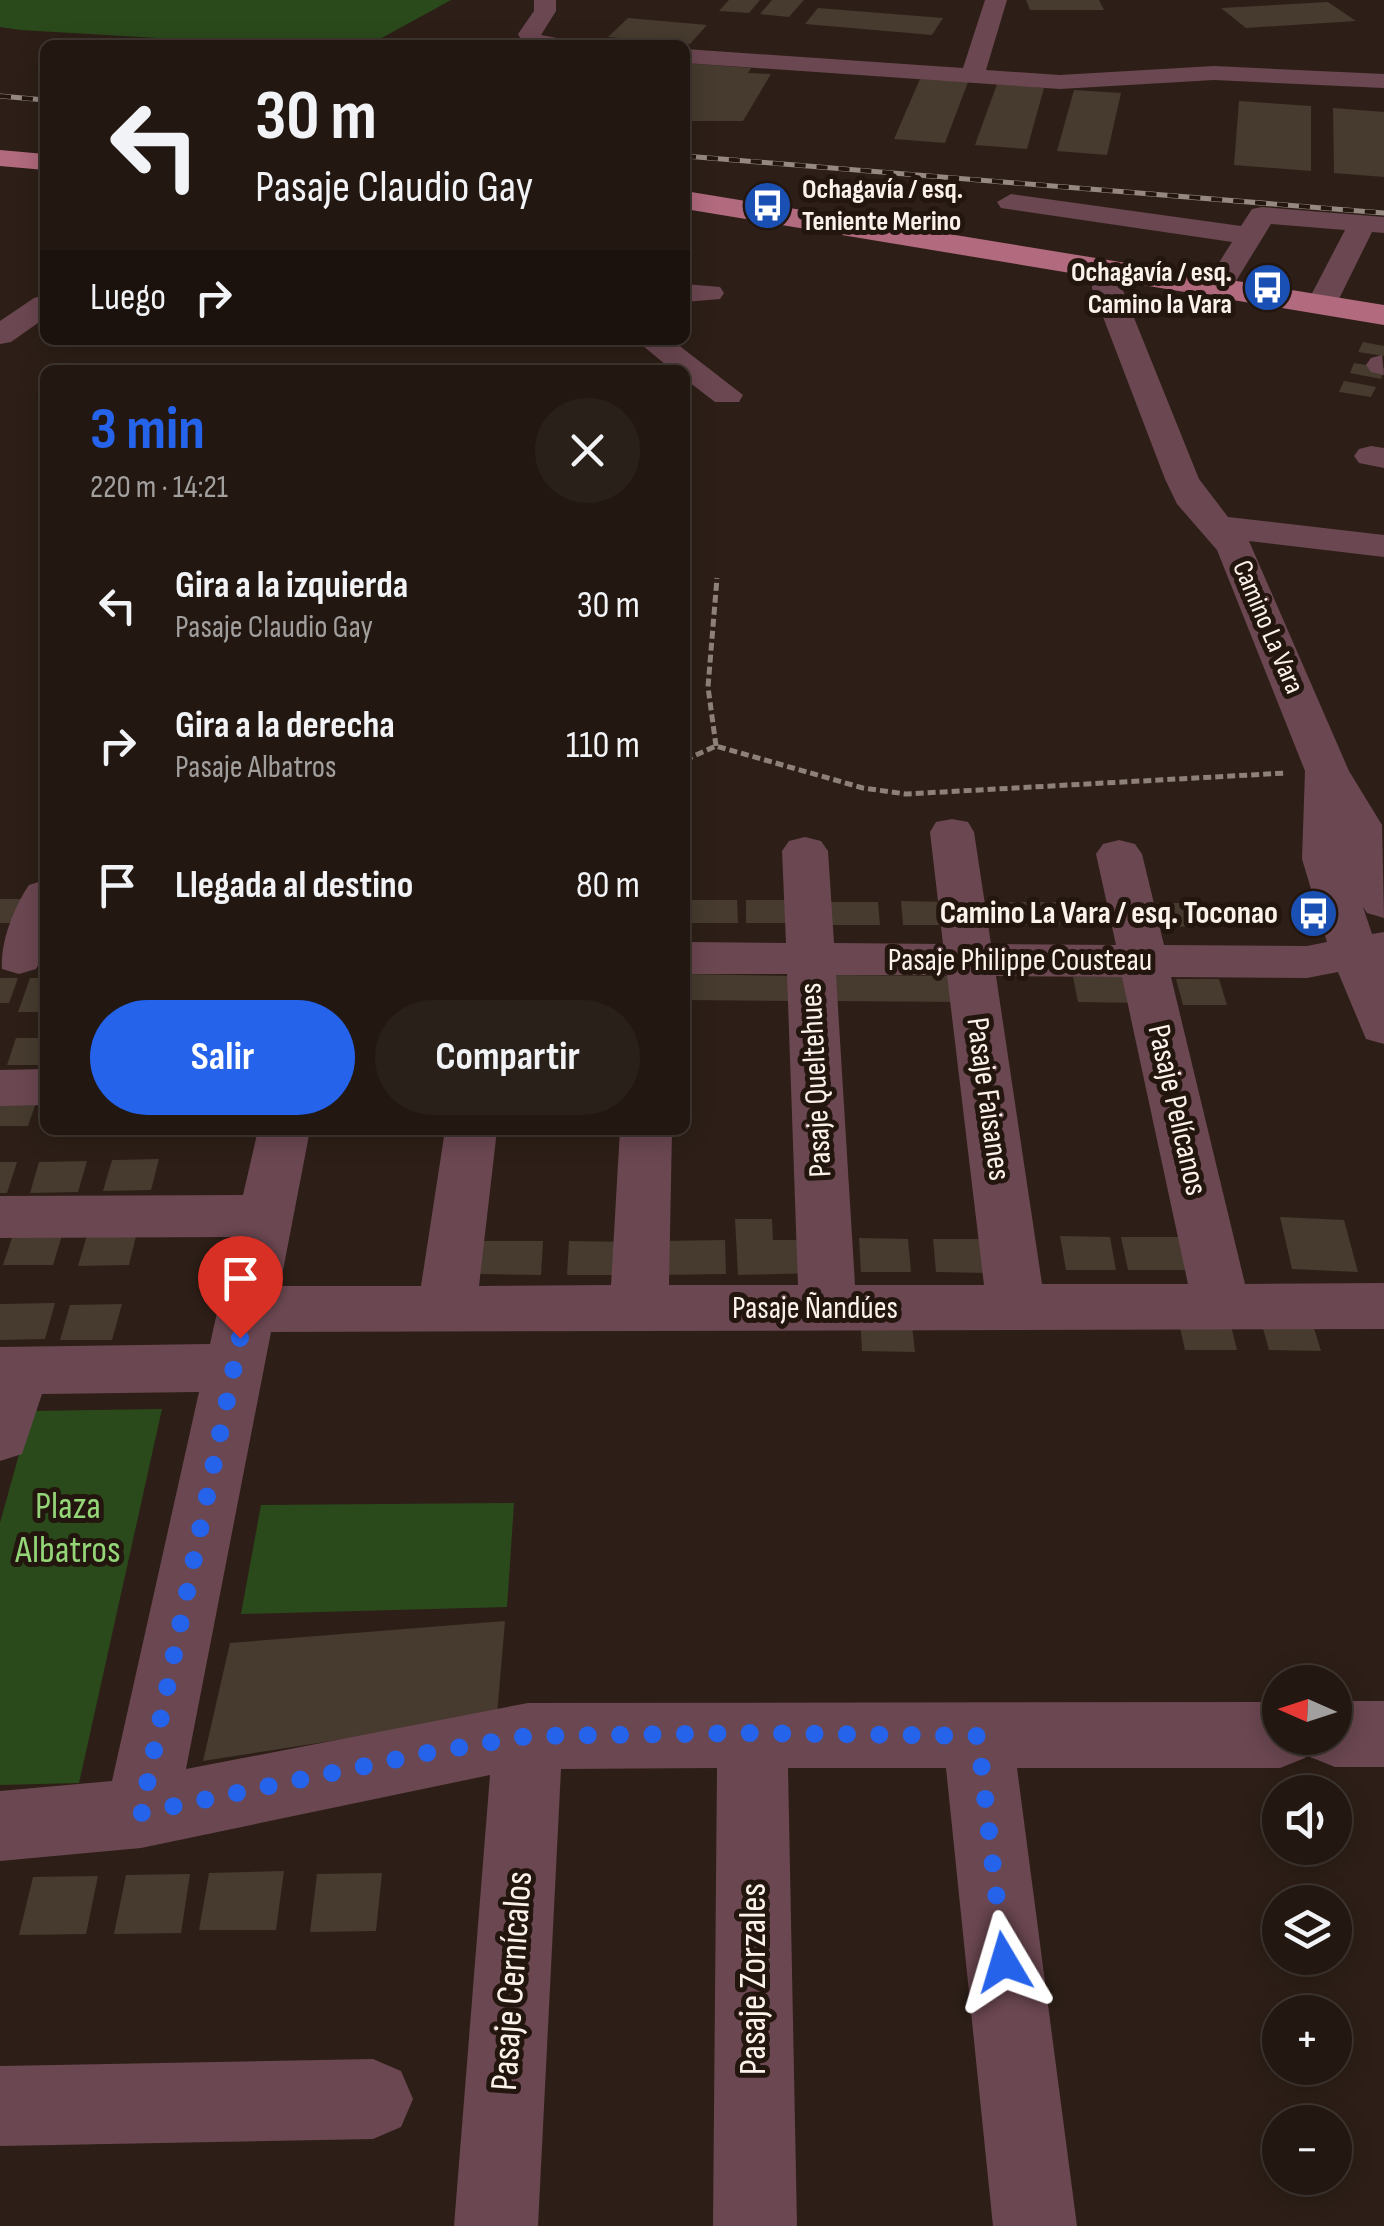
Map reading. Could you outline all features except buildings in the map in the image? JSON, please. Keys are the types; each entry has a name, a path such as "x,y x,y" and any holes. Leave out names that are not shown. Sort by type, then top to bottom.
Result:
{"main road":[{"path":"4,162 40,162"},
{"path":"690,201 1384,315"}],"street":[{"path":"532,40 529,34 544,11 545,0"},
{"path":"972,78 996,0"},
{"path":"690,56 972,78 1103,82 1384,56"},
{"path":"1214,73 1384,81"},
{"path":"1011,202 1256,225 1374,224"},
{"path":"1322,305 1374,224"},
{"path":"1218,288 1256,225"},
{"name":"Camino La Vara","path":"1106,270 1107,288 1182,480 1242,564 1328,771 1360,826 1384,904"},
{"path":"0,335 40,307"},
{"path":"659,345 686,365"},
{"path":"690,368 727,395"},
{"path":"1219,527 1384,546"},
{"name":"Camino La Vara","path":"1328,771 1325,859 1369,950 1384,1028"},
{"name":"Pasaje Faisanes","path":"952,832 1016,1308"},
{"name":"Pasaje Queltehues","path":"805,852 828,1308"},
{"name":"Pasaje Pelícanos","path":"1119,854 1222,1306"},
{"path":"21,958 40,908"},
{"name":"Pasaje Philippe Cousteau","path":"690,958 1307,962 1369,950"},
{"path":"0,1088 40,1087"},
{"path":"141,1813 283,1135"},
{"path":"447,1309 470,1135"},
{"path":"639,1308 646,1135"},
{"path":"0,1218 266,1216"},
{"name":"Pasaje Ñandúes","path":"246,1309 1384,1306"},
{"path":"0,1436 9,1371 234,1368"},
{"name":"Pasaje Zorzales","path":"752,1733 754,2226"},
{"path":"0,1826 141,1813 427,1753 528,1736 1262,1734"},
{"path":"1352,1734 1384,1734"},
{"name":"Pasaje Cernícalos","path":"496,2226 528,1736"},
{"path":"978,1736 1035,2226"},
{"path":"0,2106 374,2100"}],"path":[{"path":"716,746 708,687 717,578"},
{"path":"690,758 716,746 863,788 906,794 1328,771"}],"green space":[{"path":"0,0 451,0 378,40 191,40 0,27"},
{"name":"Plaza Albatros","path":"162,1409 79,1783 0,1785 0,1523 31,1411"},
{"path":"514,1503 507,1607 241,1614 261,1505"}],"railway":[{"path":"0,96 40,100"},
{"path":"690,156 1384,213"}],"place":[{"name":"Ochagavía / esq. Teniente Merino","path":"767,205"},
{"name":"Ochagavía / esq. Camino la Vara","path":"1267,288"},
{"name":"Camino La Vara / esq. Toconao","path":"1313,913"}],"route":[{"path":"240,1338 141,1813 427,1753 528,1736 978,1736 1004,1962"}]}
